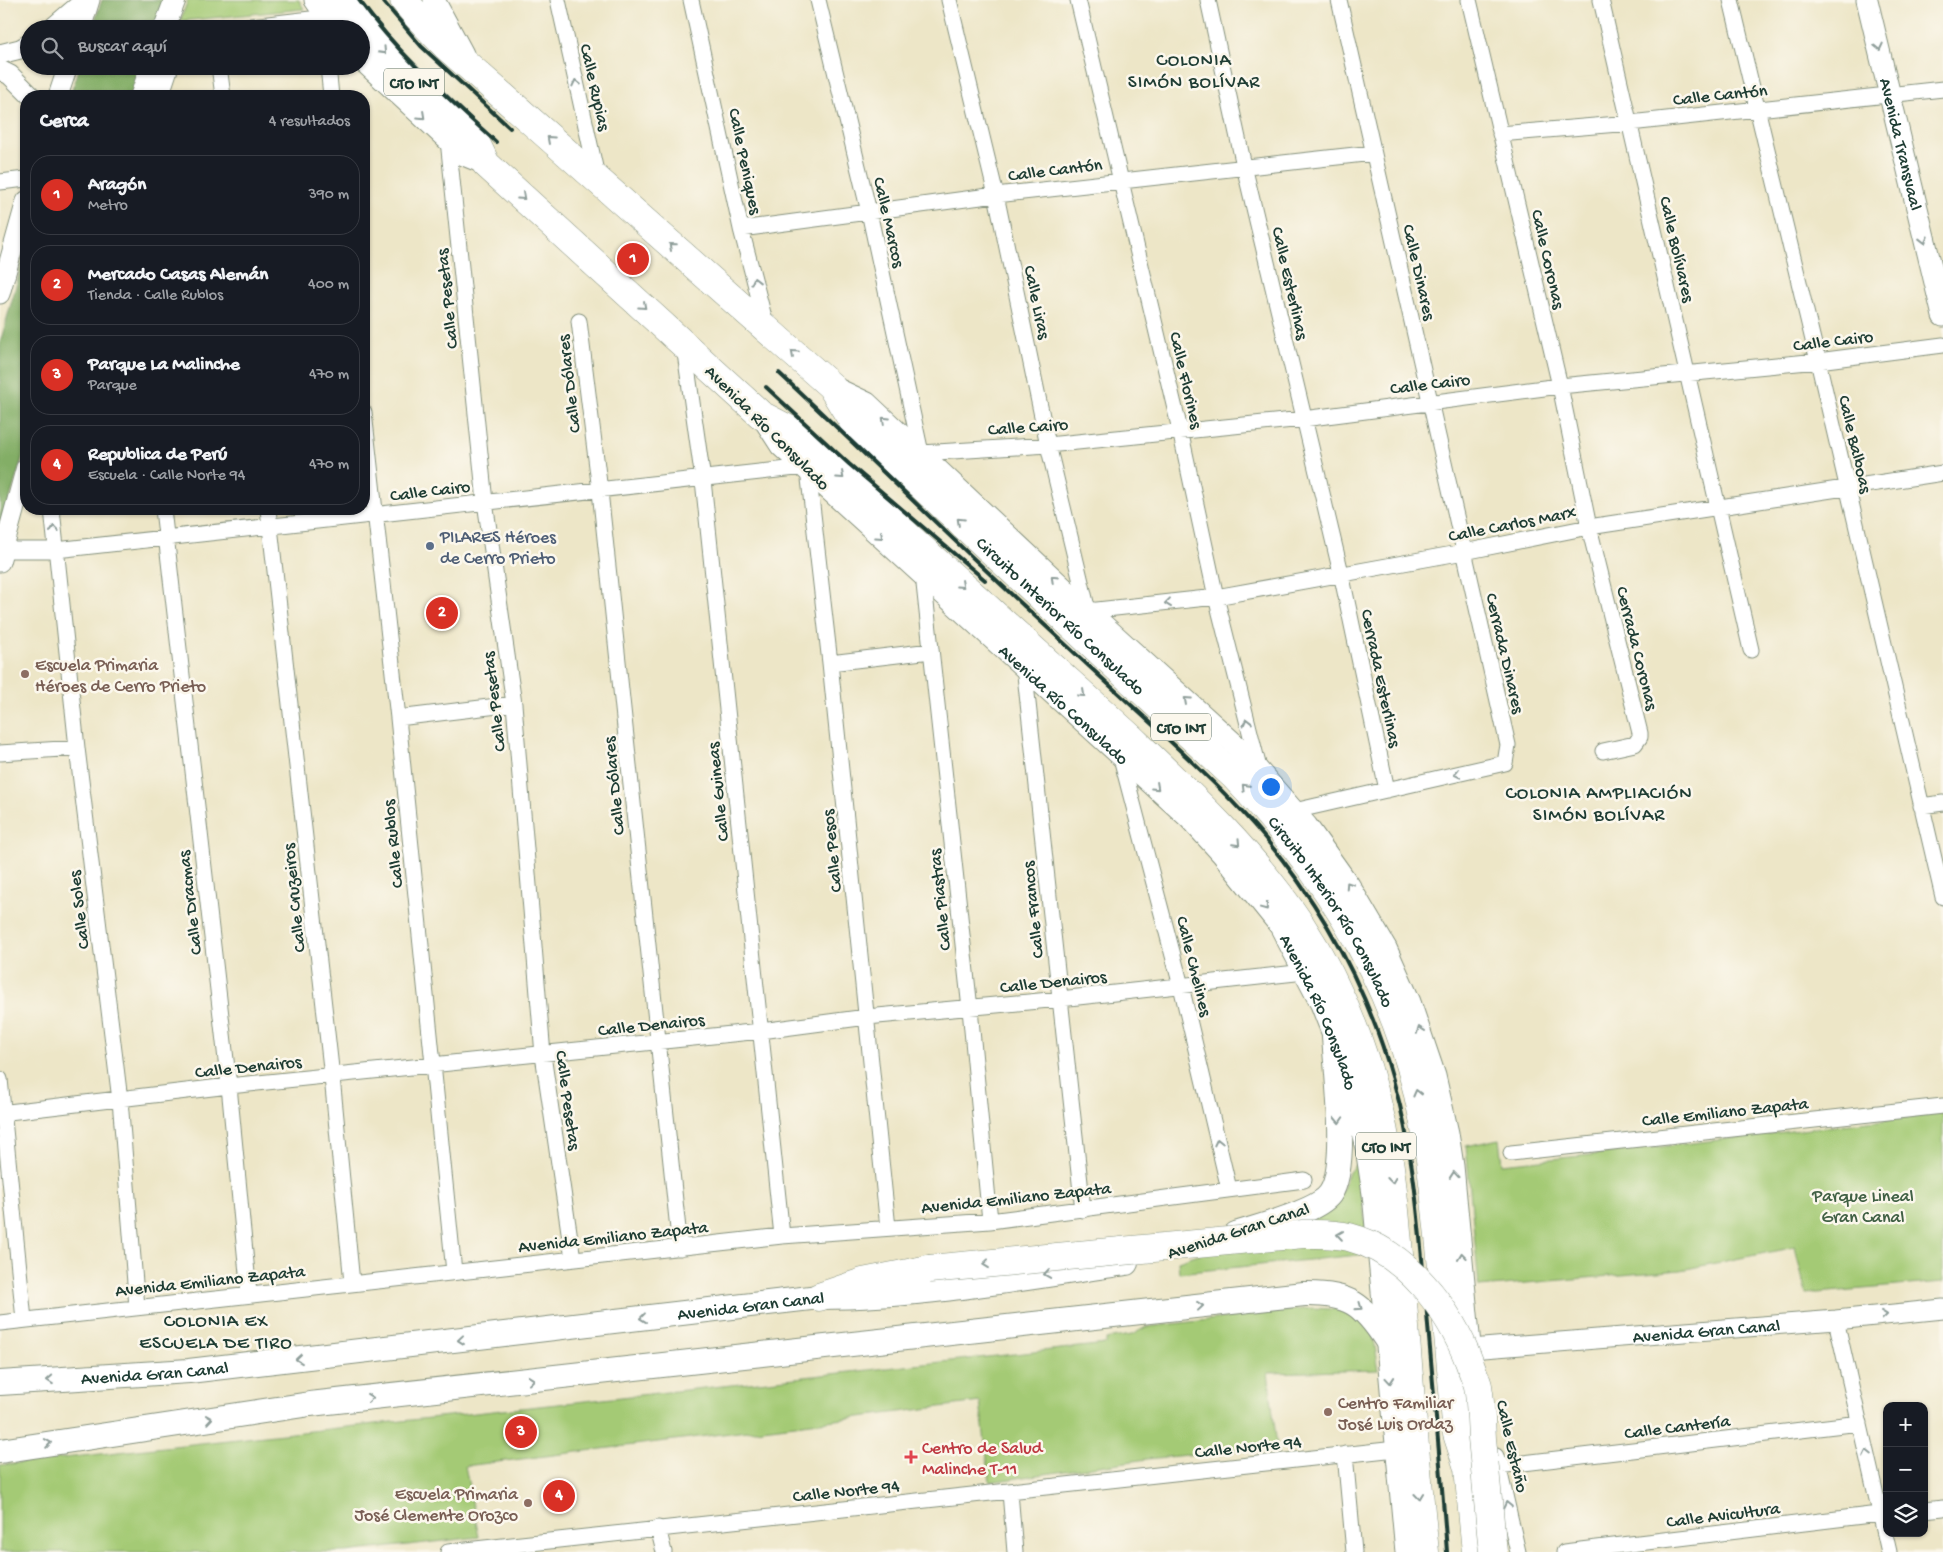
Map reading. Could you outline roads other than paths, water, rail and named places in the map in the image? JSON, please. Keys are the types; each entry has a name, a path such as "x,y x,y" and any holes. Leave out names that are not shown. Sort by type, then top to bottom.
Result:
{"highway":[{"name":"CTO INT","path":"404,0 439,39 598,182 831,386"},
{"name":"CTO INT","path":"370,37 474,141 486,164"},
{"name":"Avenida Río Consulado","path":"486,164 761,415"},
{"name":"Circuito Interior Río Consulado","path":"831,386 854,423 1235,777 1284,830 1335,901 1375,971 1401,1036 1418,1095 1448,1224 1455,1291 1457,1434 1468,1468"},
{"name":"Circuito Interior Río Consulado","path":"761,415 792,431 1185,789 1240,846 1275,888 1324,964 1347,1012 1367,1064 1376,1094 1389,1160 1386,1231 1414,1447 1425,1552"},
{"path":"819,1297 863,1282 929,1269 1303,1234 1329,1234 1348,1237 1371,1245 1387,1254 1409,1271 1430,1293 1450,1320 1465,1351 1478,1385 1493,1552"},
{"name":"CTO INT","path":"1468,1468 1476,1552"}],"main road":[{"path":"167,20 175,0"},
{"name":"CTO INT","path":"315,0 335,16"},
{"name":"CTO INT","path":"435,0 457,45 473,69"},
{"name":"Avenida Transvaal","path":"1868,0 1943,316"},
{"name":"Avenida Río Consulado","path":"370,67 464,155 486,164"},
{"path":"143,90 148,75"},
{"name":"CTO INT","path":"831,386 867,403 1088,612 1238,747 1294,811 1332,860 1369,917 1386,948 1410,1002 1435,1076 1443,1108 1453,1166 1448,1224"},
{"name":"Avenida Río Consulado","path":"761,415 781,446 1189,818 1222,854 1280,926 1321,1004 1348,1073 1386,1231"},
{"name":"Avenida Gran Canal","path":"0,1383 199,1370 819,1297 860,1297 1002,1281 1143,1260 1193,1249 1312,1208 1329,1195 1340,1167 1341,1154 1334,1036"},
{"name":"CTO INT","path":"1455,1291 1471,1349 1476,1430 1468,1468"},
{"path":"0,1451 310,1404 1304,1294 1341,1297 1353,1302 1374,1321 1387,1341"},
{"name":"CTO INT","path":"1393,1296 1387,1341 1406,1552"}],"street":[{"path":"62,20 85,0"},
{"path":"83,20 90,0"},
{"name":"Calle Rupias","path":"558,0 598,182"},
{"name":"Calle Peniques","path":"691,0 741,229 767,328"},
{"name":"Calle Marcos","path":"818,0 869,212 921,453"},
{"name":"Calle Liras","path":"949,0 996,194 1048,445 1088,612"},
{"name":"Calle Florines","path":"1078,0 1180,430 1216,597 1259,769"},
{"name":"Calle Esterlinas","path":"1208,0 1244,166 1341,573"},
{"name":"Calle Dinares","path":"1339,0 1464,552"},
{"name":"Calle Coronas","path":"1469,0 1560,386 1589,527"},
{"name":"Calle Bolívares","path":"1601,0 1751,650"},
{"name":"Calle Balboas","path":"1732,0 1943,895"},
{"path":"306,20 335,16"},
{"path":"0,54 20,49"},
{"path":"0,70 10,75 25,90"},
{"path":"60,90 65,75"},
{"path":"161,90 166,75"},
{"path":"220,75 221,90"},
{"path":"329,75 330,90"},
{"name":"Calle Cantón","path":"1500,134 1630,123 1943,89"},
{"name":"Calle Pesetas","path":"448,140 485,502 514,704 543,1055 573,1259"},
{"name":"Calle Cantón","path":"741,229 996,194 1373,153"},
{"path":"0,182 20,179"},
{"path":"1,287 20,222"},
{"name":"Calle Dólares","path":"579,321 600,491 680,1248"},
{"name":"Calle Guineas","path":"684,343 703,480 782,1236"},
{"name":"Calle Cairo","path":"921,453 1048,445 1180,430 1303,419 1560,386 1818,361 1943,345"},
{"name":"Calle Cairo","path":"1,554 56,550 374,516 485,502 806,469"},
{"name":"Calle Pesos","path":"806,469 830,663 888,1228"},
{"name":"Calle Carlos Marx","path":"1088,612 1216,597 1464,552 1589,527 1943,473"},
{"name":"Calle Rublos","path":"370,474 398,718 454,1272"},
{"path":"1,554 20,488"},
{"name":"Calle Soles","path":"53,515 77,748 120,1100 137,1307"},
{"name":"Calle Dracmas","path":"164,515 229,1086 249,1294"},
{"name":"Calle Cruzeiros","path":"269,515 332,1077 352,1283"},
{"name":"Cerrada Coronas","path":"1589,527 1640,733 1640,737 1635,744 1603,751"},
{"name":"Cerrada Dinares","path":"1387,790 1505,763 1508,745 1464,552"},
{"name":"Cerrada Esterlinas","path":"1341,573 1387,790"},
{"name":"Calle Piastras","path":"923,575 970,1008 990,1221"},
{"path":"830,663 931,651"},
{"name":"Calle Francos","path":"1024,666 1083,1210"},
{"path":"398,718 514,704"},
{"path":"0,753 77,748"},
{"name":"Calle Chelines","path":"1119,753 1181,986 1230,1189"},
{"path":"1294,811 1387,790"},
{"path":"1922,806 1943,803"},
{"name":"Calle Denairos","path":"2,1113 229,1086 543,1055 761,1031 867,1017 1060,999 1305,972"},
{"path":"0,1079 24,1320"},
{"name":"Calle Emiliano Zapata","path":"1511,1153 1943,1106"},
{"name":"Avenida Emiliano Zapata","path":"0,1323 782,1236 990,1221 1304,1180"},
{"name":"Avenida Gran Canal","path":"1471,1349 1836,1320 1943,1309"},
{"path":"1836,1320 1883,1510"},
{"name":"Calle Estaño","path":"1471,1349 1518,1552"},
{"name":"Calle Cantería","path":"1498,1466 1860,1423"},
{"name":"Calle Norte 94","path":"448,1552 1396,1449"},
{"path":"1345,1454 1354,1552"},
{"path":"1010,1492 1016,1552"},
{"path":"1928,1510 1943,1508"},
{"name":"Calle Avicultura","path":"1564,1552 1883,1514"},
{"path":"658,1528 664,1552"},
{"path":"1887,1537 1889,1552"}],"railway":[{"path":"359,0 407,57 441,92 496,142"},
{"path":"382,0 421,46 510,128"},
{"path":"779,373 1225,794 1265,838 1287,866 1326,923 1343,954 1372,1017 1394,1083 1407,1137 1421,1247 1447,1552"},
{"path":"766,387 849,464 985,580"}],"place":[{"name":"Aragón","path":"633,259"},
{"name":"PILARES Héroes de Cerro Prieto","path":"430,546"},
{"name":"Mercado Casas Alemán","path":"442,613"},
{"name":"Escuela Primaria Héroes de Cerro Prieto","path":"25,674"},
{"name":"Centro Familiar José Luis Ordaz","path":"1328,1412"},
{"name":"Parque La Malinche","path":"521,1432"},
{"name":"Centro de Salud Malinche T-11","path":"911,1457"},
{"name":"Republica de Perú","path":"559,1496"},
{"name":"Escuela Primaria José Clemente Orozco","path":"528,1503"}],"district":[{"name":"COLONIA SIMÓN BOLÍVAR","path":"1194,69"},
{"name":"COLONIA AMPLIACIÓN SIMÓN BOLÍVAR","path":"1599,802"},
{"name":"COLONIA EX ESCUELA DE TIRO","path":"216,1330"}],"park label":[{"name":"Parque Lineal Gran Canal","path":"1863,1205"}]}
